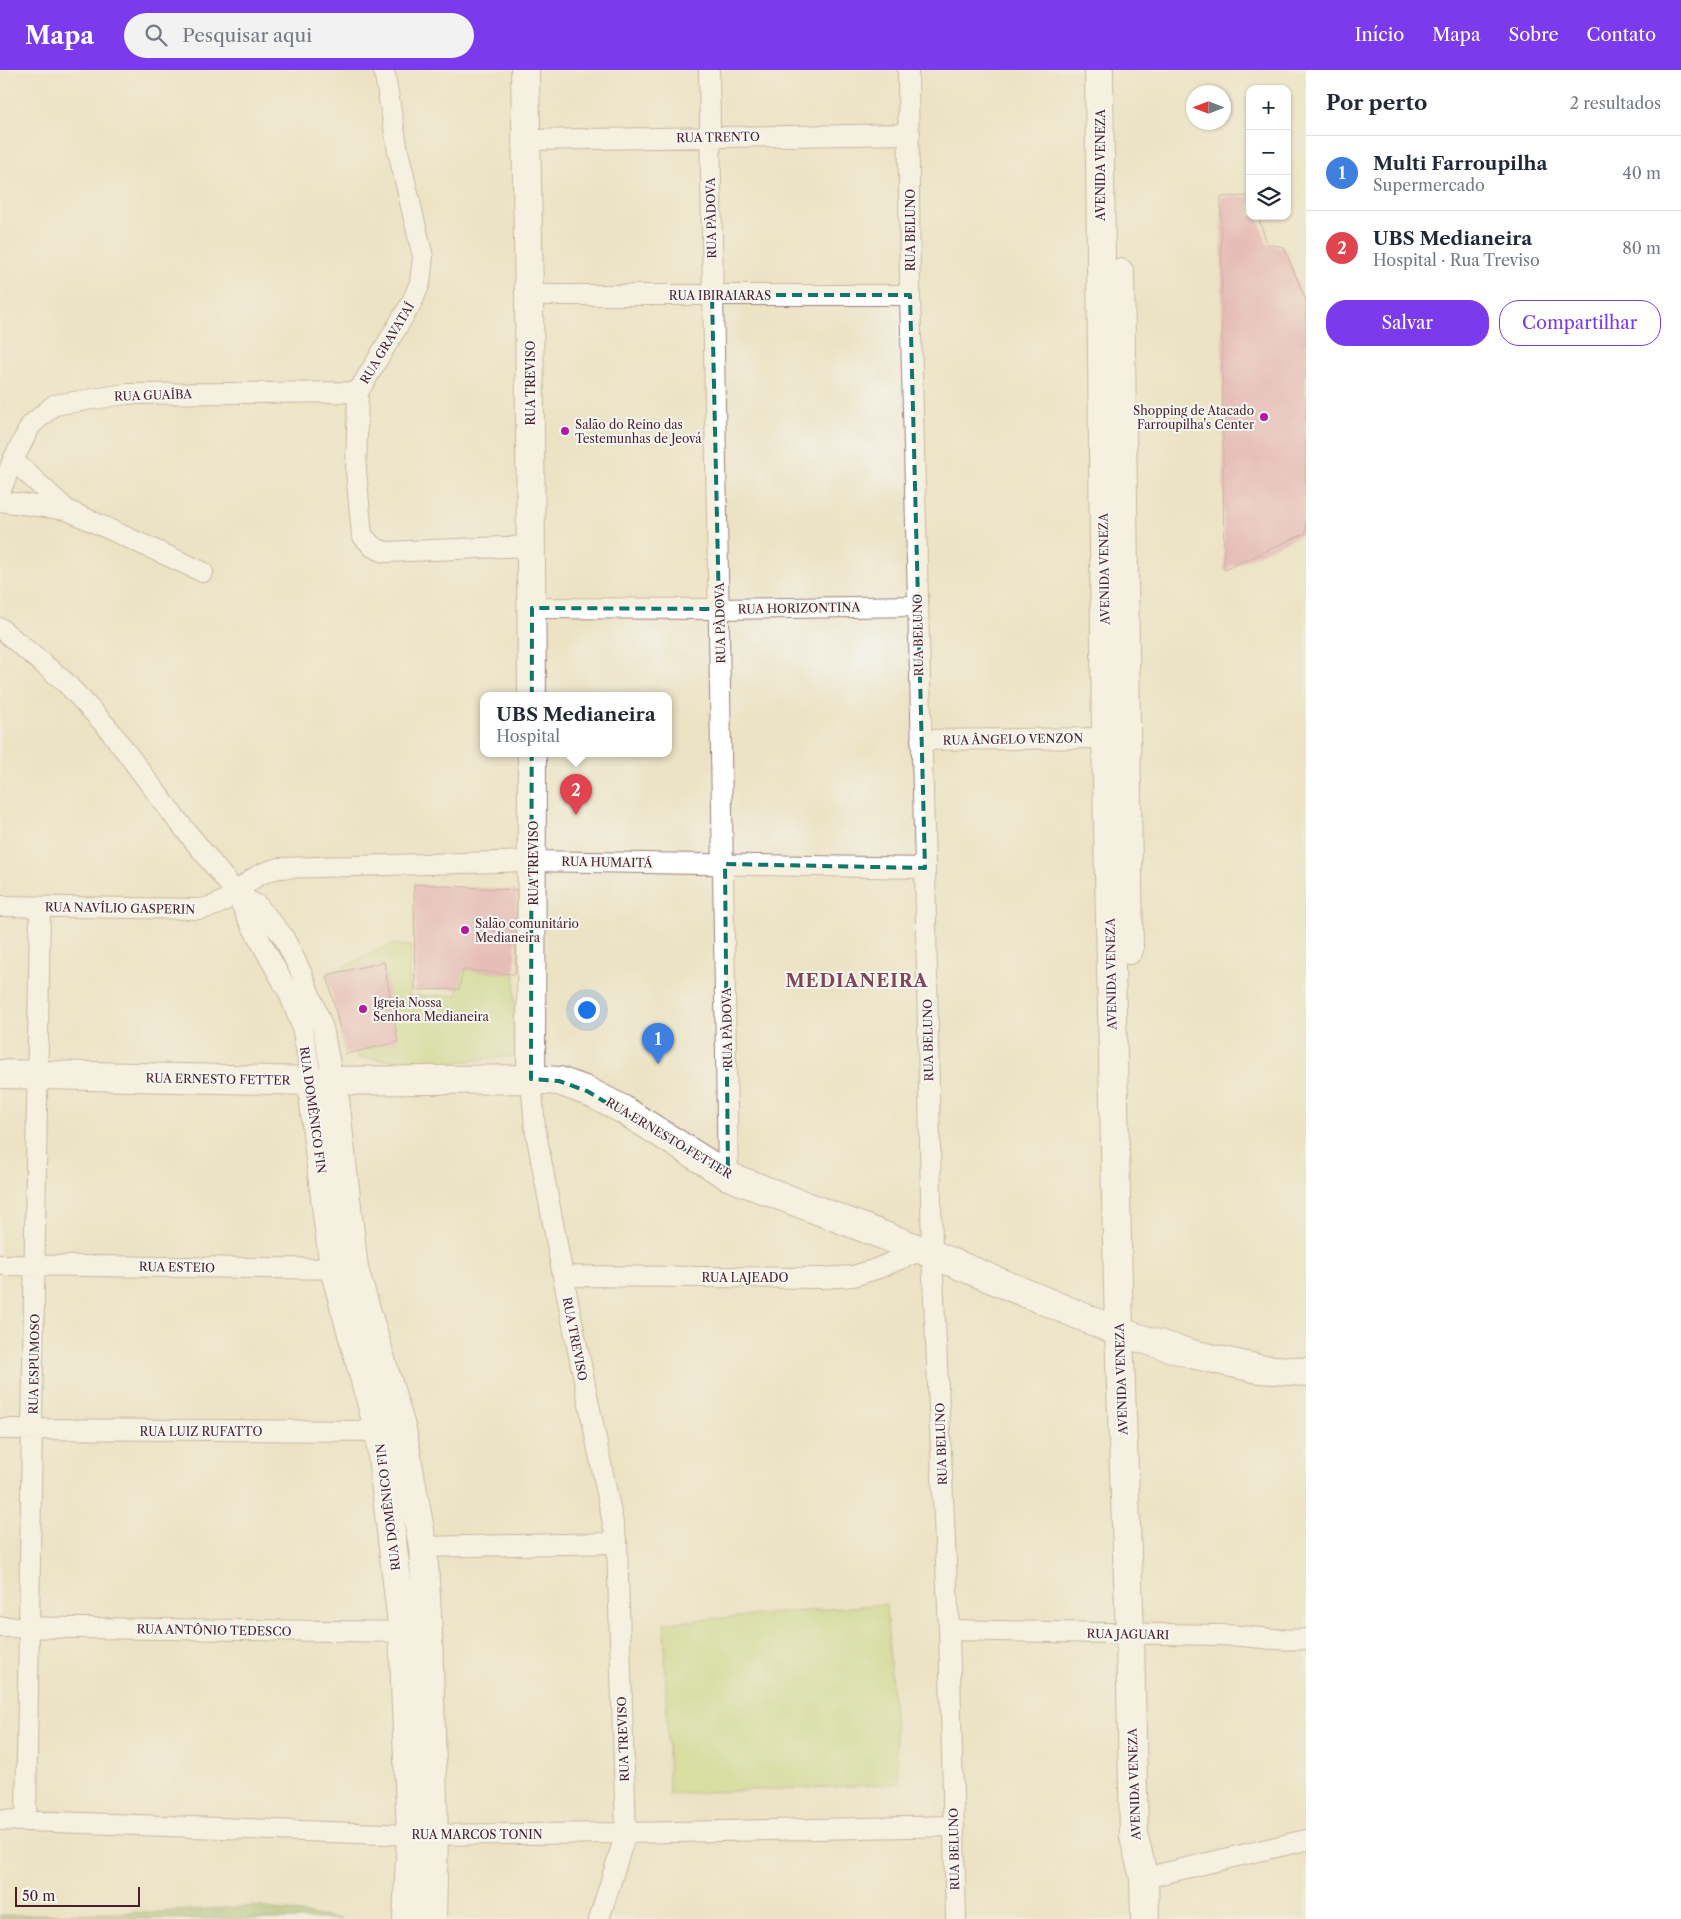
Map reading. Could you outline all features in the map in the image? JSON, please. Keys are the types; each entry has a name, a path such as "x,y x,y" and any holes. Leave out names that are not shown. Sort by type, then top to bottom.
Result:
{"main road":[{"name":"RUA TREVISO","path":"525,70 532,692"},
{"name":"AVENIDA VENEZA","path":"1099,70 1110,218"},
{"name":"AVENIDA VENEZA","path":"1117,70 1110,218 1127,1335"},
{"name":"AVENIDA VENEZA","path":"1115,640 1106,738 1136,1635 1152,1831 1144,1878 1145,1919"},
{"name":"RUA TREVISO","path":"531,1079 532,757"},
{"name":"RUA ERNESTO FETTER","path":"0,1074 322,1081 531,1079 559,1081 587,1091 622,1109 728,1176 927,1252 1127,1335 1192,1354 1259,1369 1306,1372"},
{"name":"RUA DOMÊNICO FIN","path":"322,1081 317,1134 344,1269 423,1547 415,1632"},
{"name":"RUA DOMÊNICO FIN","path":"390,1431 415,1632 422,1835 432,1919"},
{"name":"RUA DOMÊNICO FIN","path":"407,1919 422,1835"}],"street":[{"name":"RUA GRAVATAÍ","path":"384,70 398,151 424,257 420,283 412,302 358,392 356,471 362,535 373,547 384,552 530,546"},
{"name":"RUA PÀDOVA","path":"709,70 712,295 725,864 728,1176"},
{"name":"RUA BELUNO","path":"908,70 910,295 925,868 927,1252 950,1630 956,1919"},
{"name":"RUA TRENTO","path":"526,140 910,134"},
{"name":"RUA IBIRAIARAS","path":"529,295 910,295"},
{"name":"RUA GUAÍBA","path":"0,492 13,460 31,425 54,405 126,394 358,392"},
{"path":"13,460 67,510"},
{"path":"0,501 67,510 203,572"},
{"name":"RUA HORIZONTINA","path":"532,608 719,609 917,606"},
{"name":"RUA DOMÊNICO FIN","path":"0,628 65,682 108,728 174,816 237,894 246,917 288,993 322,1081"},
{"name":"RUA ÂNGELO VENZON","path":"921,740 1106,738"},
{"name":"RUA HUMAITÁ","path":"237,894 258,876 279,868 533,861 925,868"},
{"name":"RUA NAVÍLIO GASPERIN","path":"0,906 200,909 211,908 237,894"},
{"name":"RUA ESPUMOSO","path":"26,1820 39,1075 40,907"},
{"name":"RUA TREVISO","path":"531,1079 536,1128 563,1276 617,1543 626,1833 599,1919"},
{"name":"RUA LAJEADO","path":"563,1276 814,1278 853,1276 927,1252"},
{"name":"RUA ESTEIO","path":"0,1264 344,1269"},
{"name":"RUA LUIZ RUFATTO","path":"0,1428 33,1430 390,1431"},
{"path":"423,1547 617,1543"},
{"name":"RUA ANTÔNIO TEDESCO","path":"0,1627 415,1632"},
{"name":"RUA JAGUARI","path":"950,1630 1136,1635 1240,1635 1292,1640 1306,1639"},
{"name":"RUA MARCOS TONIN","path":"0,1820 422,1835 954,1826"},
{"path":"1144,1878 1306,1840"}],"highlighted area":[{"path":"712,295 910,295 925,868 725,864 728,1176 587,1091 559,1081 531,1079 532,608 719,609"}],"green space":[{"path":"392,944 411,946 409,996 457,995 463,970 515,974 513,1056 440,1064 357,1058 327,975"},
{"path":"886,1604 899,1784 669,1794 664,1623"},
{"path":"255,1906 341,1919 0,1919 0,1915 158,1912"}],"building":[{"name":"Shopping de Atacado Farroupilha's Center","path":"1246,196 1246,220 1259,220 1267,244 1284,247 1306,301 1306,533 1224,570 1221,197"},
{"name":"Salão comunitário Medianeira","path":"414,884 517,890 515,974 463,970 459,989 415,990"},
{"name":"Igreja Nossa Senhora Medianeira","path":"384,962 398,1042 346,1054 327,975"}],"place":[{"name":"Shopping de Atacado Farroupilha's Center","path":"1264,417"},
{"name":"Salão do Reino das Testemunhas de Jeová","path":"565,431"},
{"name":"UBS Medianeira","path":"576,815"},
{"name":"Salão comunitário Medianeira","path":"465,930"},
{"name":"Igreja Nossa Senhora Medianeira","path":"363,1009"},
{"name":"Multi Farroupilha","path":"658,1064"}],"district":[{"name":"MEDIANEIRA","path":"857,981"}]}
